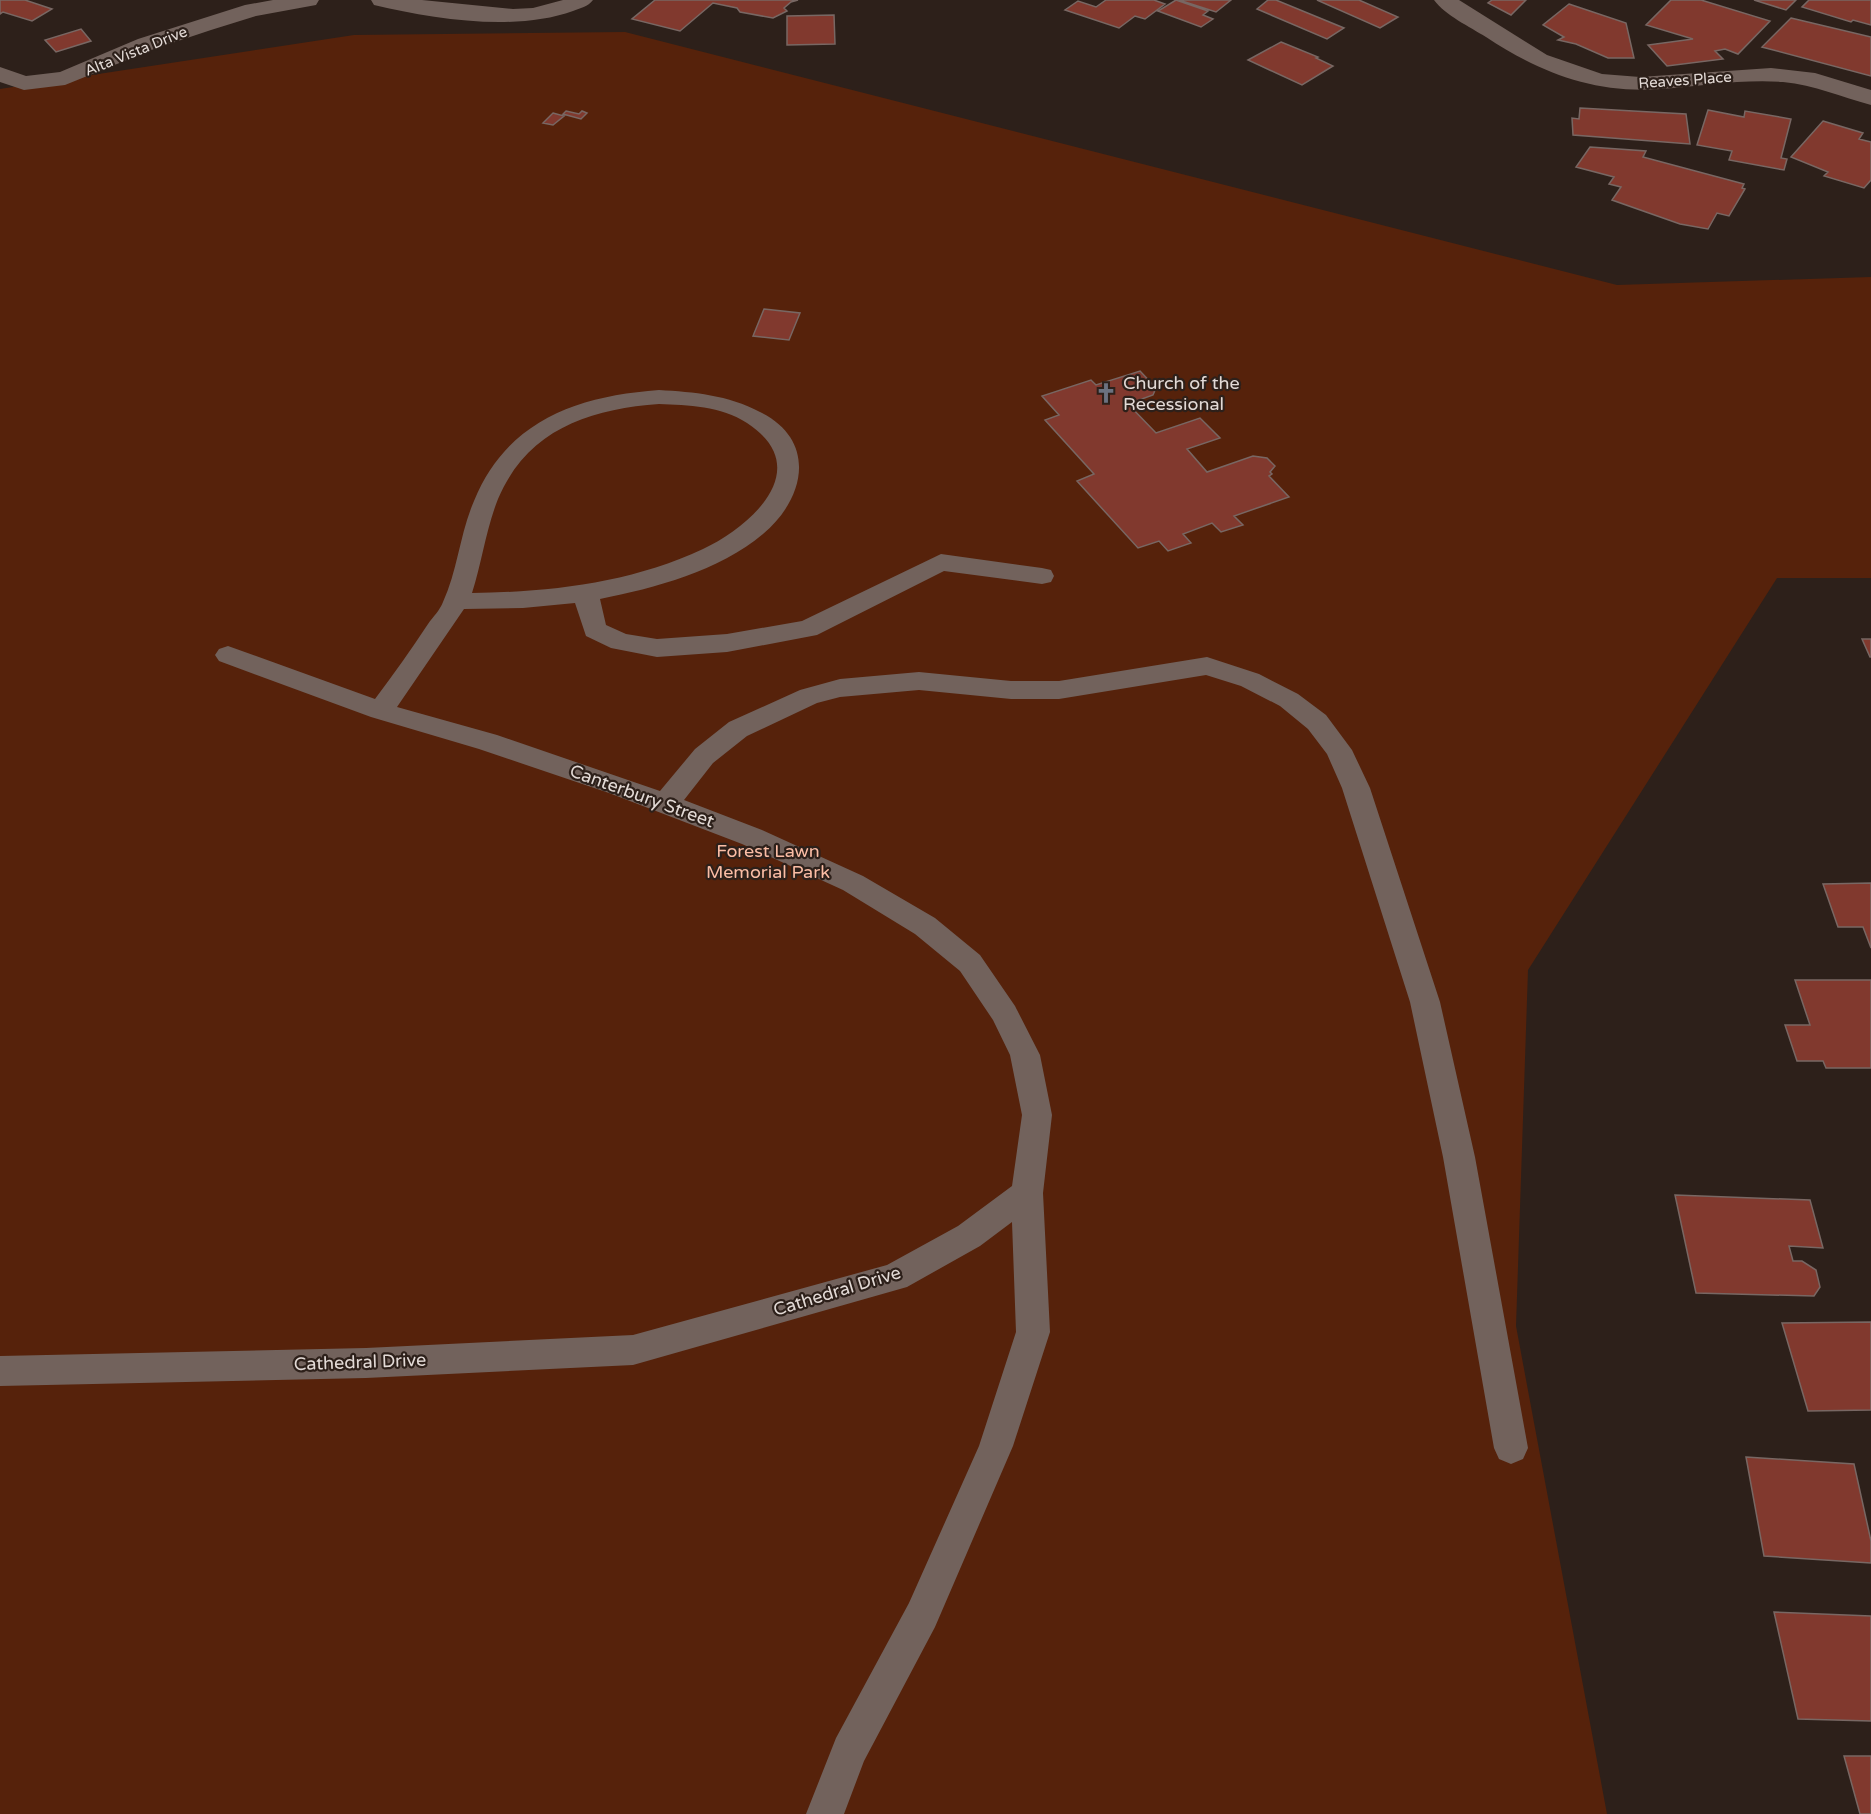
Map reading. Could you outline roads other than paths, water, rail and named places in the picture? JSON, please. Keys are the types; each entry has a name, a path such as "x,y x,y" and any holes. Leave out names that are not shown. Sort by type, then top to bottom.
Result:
{"street":[{"name":"Alta Vista Drive","path":"0,74 24,83 65,78 146,44 203,25 253,10 308,0"},
{"path":"382,0 452,11 510,15 550,12 582,0"},
{"name":"Reaves Place","path":"1445,0 1530,56 1601,80 1642,84 1757,75 1806,79 1850,88 1871,98"}],"lane":[{"path":"380,711 457,601 478,518 496,477 520,448 570,413 602,403 633,399 671,397 700,399 729,406 756,418 779,436 790,462 786,487 773,509 753,531 679,570 642,583 586,595 520,602 457,601"},
{"path":"586,595 595,630 620,642 657,648 727,643 808,629 940,562 1042,576"},
{"name":"Canterbury Street","path":"228,656 380,711 488,742 666,804 752,837 853,883 925,926 970,963 1005,1014 1024,1055 1037,1115 1027,1193"},
{"path":"666,804 704,756 738,729 809,696 840,687 919,681 1001,689 1059,690 1207,666 1251,680 1289,700 1317,722 1339,750 1359,799 1425,1002 1459,1157 1511,1448"},
{"path":"825,1814 849,1751 922,1615 996,1446 1033,1332 1027,1193"},
{"name":"Cathedral Drive","path":"0,1371 366,1363 633,1350 896,1277 969,1236 1027,1193"}],"place":[{"name":"Church of the Recessional","path":"1106,393"}],"park label":[{"name":"Forest Lawn Memorial Park","path":"768,861"}]}
